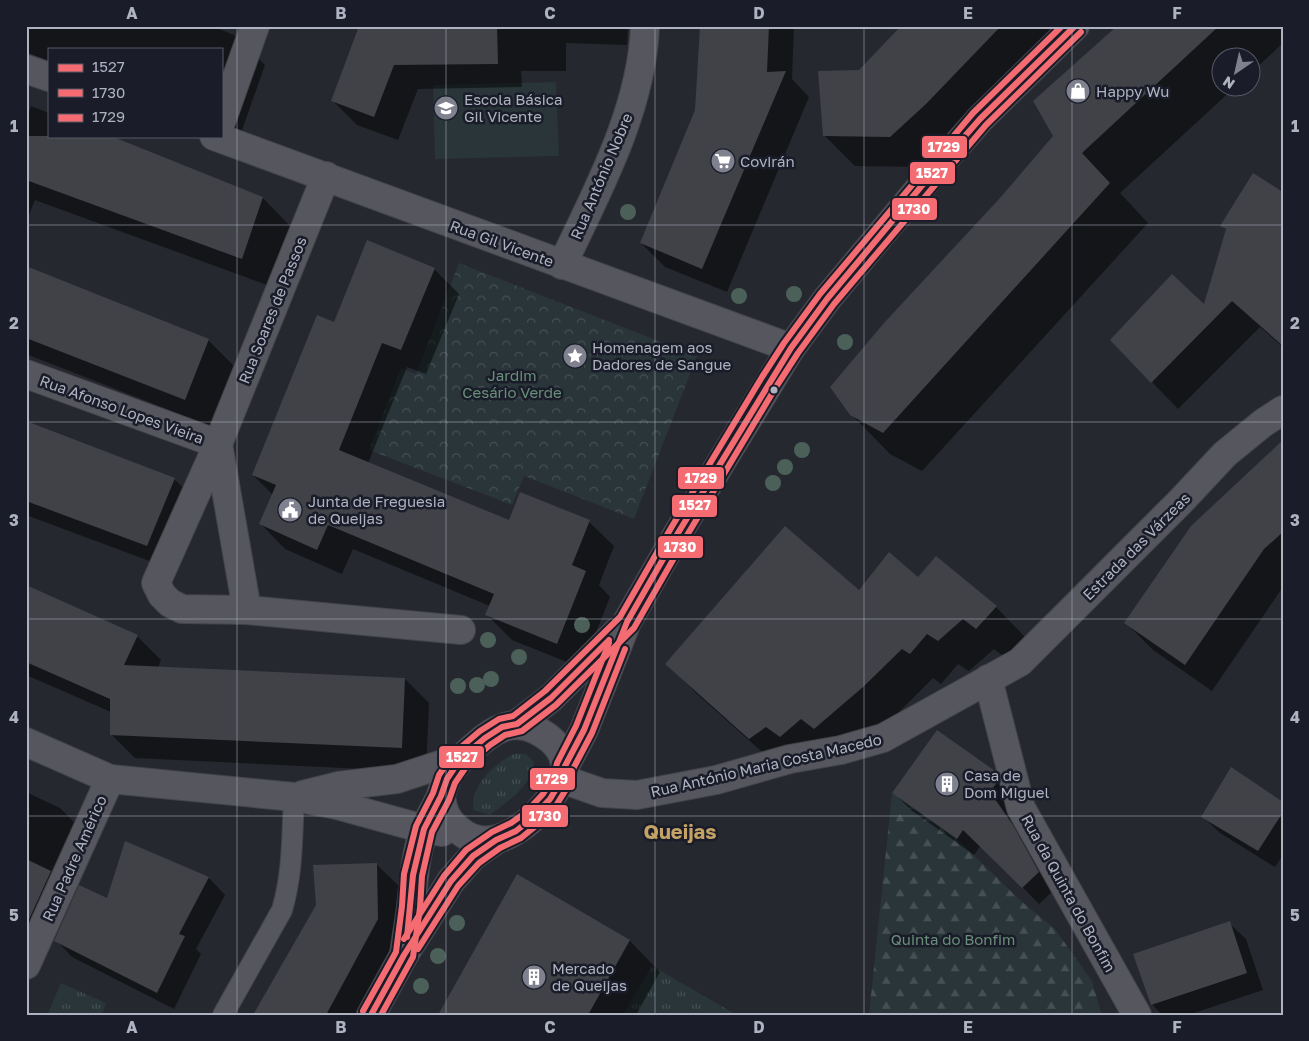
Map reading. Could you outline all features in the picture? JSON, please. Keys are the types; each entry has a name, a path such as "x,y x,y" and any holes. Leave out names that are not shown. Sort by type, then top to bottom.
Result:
{"street":[{"path":"222,119 255,26"},
{"name":"Rua António Nobre","path":"562,265 611,158 627,118 637,77 644,26"},
{"path":"371,1015 404,955 451,881 473,856 496,840 516,831 531,819 550,799 584,730 627,622 678,533 791,348 827,299 935,170 980,119 1075,26"},
{"path":"26,69 48,77"},
{"name":"Rua Gil Vicente","path":"222,135 562,265 791,348"},
{"name":"Rua Soares de Passos","path":"326,176 218,444 156,583 162,595 170,603 182,609 247,610 461,630"},
{"name":"Rua Afonso Lopes Vieira","path":"26,374 218,444"},
{"name":"Estrada das Várzeas","path":"988,679 1020,662 1180,502 1225,454 1263,423 1283,410"},
{"path":"218,444 247,610"},
{"path":"404,955 411,907 413,875 424,829 441,796 447,778 461,758 484,738 502,727 517,724 551,698 627,622"},
{"name":"Rua António Maria Costa Macedo","path":"564,773 602,793 637,795 716,780 790,759 841,750 883,738 988,679"},
{"name":"Rua da Quinta do Bonfim","path":"988,679 1021,808 1137,1015"},
{"path":"517,724 534,729 550,738 560,750 564,773"},
{"path":"26,742 110,779 294,797 337,805 424,829 465,836 481,841 496,840"},
{"path":"294,797 338,786 397,779 461,758"},
{"name":"Rua Padre Américo","path":"26,966 110,779"},
{"path":"441,796 444,812 451,824 465,836"}],"lane":[{"path":"223,1015 282,910 288,892 291,872 294,797"}],"green space":[{"path":"556,82 559,156 435,159 433,85"},
{"name":"Jardim Cesário Verde","path":"459,263 697,356 634,519 524,476 512,505 369,450 401,368 416,374"},
{"path":"526,754 534,762 532,771 524,786 490,815 473,810 475,793 489,771 512,755"},
{"name":"Quinta do Bonfim","path":"892,793 957,839 1022,902 1055,929 1092,981 1102,1015 869,1015"},
{"path":"652,966 737,1015 623,1015"},
{"path":"61,983 106,1003 102,1015 47,1015"}],"building":[{"path":"359,26 497,26 498,64 394,65 374,117 331,101"},
{"path":"700,26 769,26 767,72 786,71 702,269 640,243 695,110"},
{"path":"901,26 1001,26 926,104 890,137 823,136 818,71 859,70"},
{"path":"1117,26 1219,26 1082,153 1110,183 883,433 850,415 830,387 884,323 1000,198 1053,136 1033,101"},
{"path":"26,136 48,136 48,138 116,138 263,197 242,259 26,180"},
{"path":"1253,173 1283,192 1283,346 1232,301 1151,383 1110,340 1172,274 1204,304 1226,229 1220,226"},
{"path":"367,240 435,268 401,350 382,343 339,450 509,520 520,492 590,520 572,565 586,571 557,644 485,615 494,594 328,525 317,550 259,524 276,485 252,475 317,315 334,322"},
{"path":"26,266 209,339 185,400 26,338"},
{"path":"26,421 175,478 147,546 26,501"},
{"path":"1283,440 1283,532 1264,549 1185,665 1124,623 1191,526"},
{"path":"785,526 859,590 889,552 918,577 936,556 997,606 976,629 963,619 938,641 927,634 910,654 902,649 863,687 814,729 801,719 780,737 766,727 749,739 665,664"},
{"path":"26,585 138,635 124,665 405,678 402,748 110,735 110,699 26,662"},
{"name":"Casa de Dom Miguel","path":"937,730 995,771 998,781 990,792 1013,825 1039,872 1022,888 963,830 957,839 892,793"},
{"path":"1231,767 1283,802 1283,812 1258,851 1201,817"},
{"path":"125,841 209,877 179,934 185,936 157,993 54,941 79,885 107,898"},
{"path":"26,859 51,871 26,926"},
{"path":"377,863 378,919 326,1015 253,1015 316,905 313,865"},
{"name":"Mercado de Queijas","path":"517,874 630,940 588,1015 438,1015"},
{"path":"1230,921 1247,973 1151,1005 1133,954"}],"transit line":[{"name":"1729","path":"363,1011 396,952 404,874 416,826 433,793 439,775 454,753 480,731 499,719 513,716 545,691 620,617 762,377 820,294 973,113 1062,26"},
{"name":"1527","path":"371,1015 404,955 451,881 473,856 496,840 516,831 531,819 550,799 562,779 565,766 584,730 627,622 678,533 791,348 827,299 935,170 980,119 1075,26"},
{"name":"1730","path":"381,1015 413,957 420,908 422,876 432,832 449,800 455,783 468,764 490,745 505,735 522,731 556,705 634,628 776,387 834,304 986,125 1081,32"},
{"name":"1527","path":"407,937 413,875 424,829 441,796 447,779 461,758 485,738 502,727 517,724 551,698 609,640"},
{"name":"1729","path":"404,939 444,876 466,850 525,813 543,794 554,776 557,763 576,726 609,643"},
{"name":"1730","path":"418,949 458,886 479,863 500,848 521,838 537,825 557,804 570,783 573,769 592,733 625,649"}],"place":[{"name":"Happy Wu","path":"1078,91"},
{"name":"Escola Básica Gil Vicente","path":"446,108"},
{"name":"Covirán","path":"723,161"},
{"name":"Homenagem aos Dadores de Sangue","path":"575,356"},
{"name":"Junta de Freguesia de Queijas","path":"290,510"},
{"name":"Casa de Dom Miguel","path":"947,784"},
{"name":"Mercado de Queijas","path":"534,977"}],"district":[{"name":"Queijas","path":"680,831"}]}
